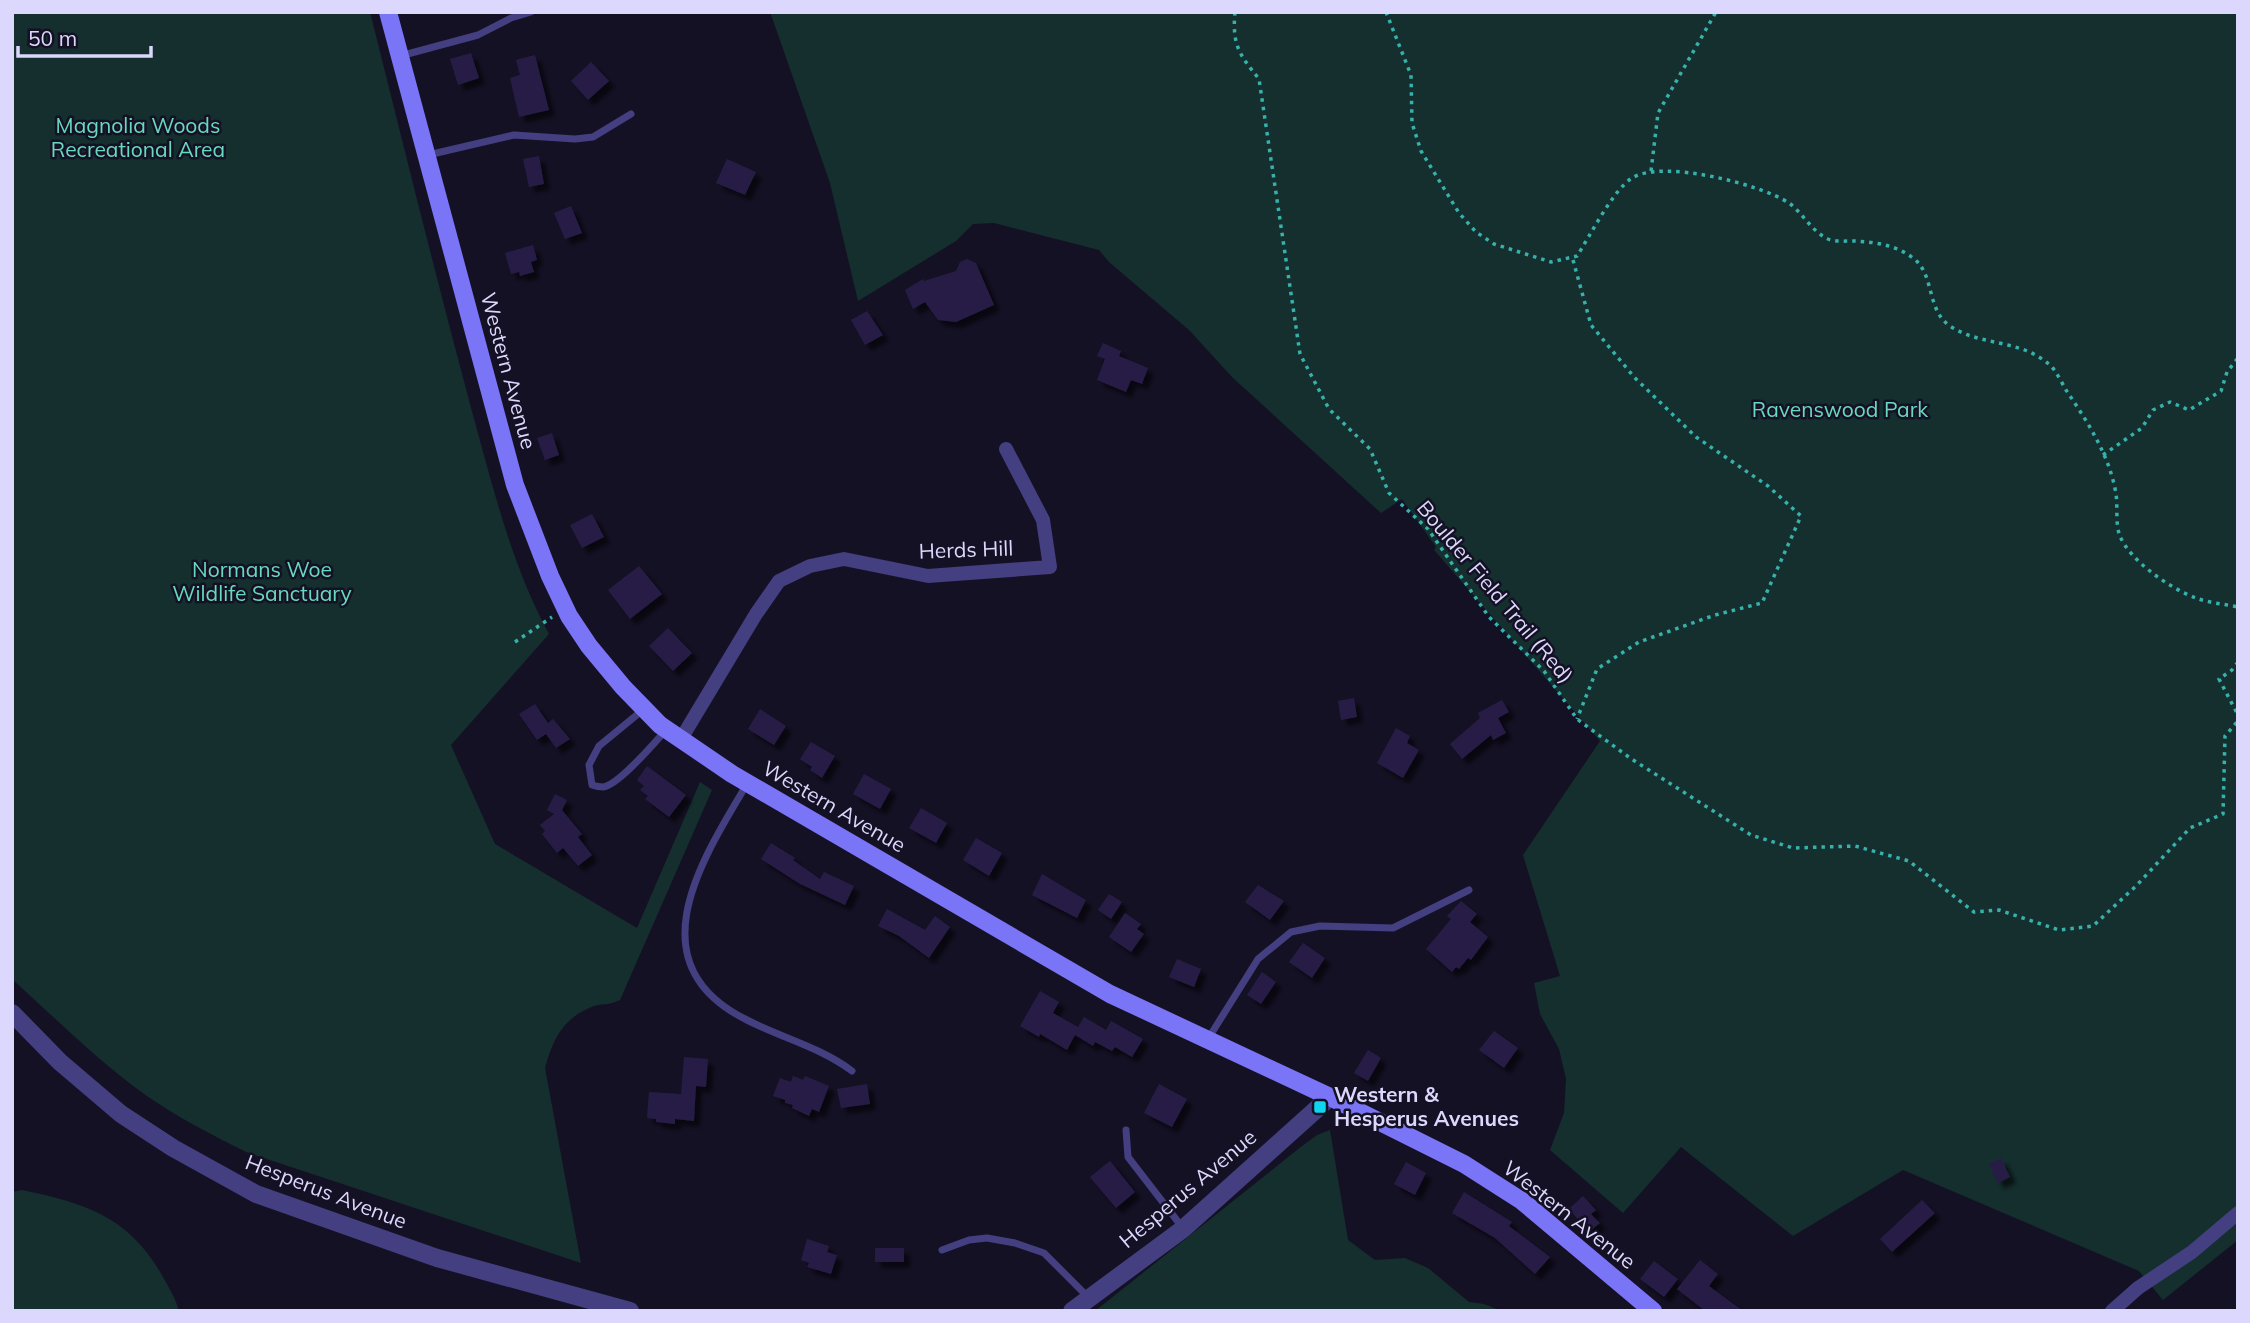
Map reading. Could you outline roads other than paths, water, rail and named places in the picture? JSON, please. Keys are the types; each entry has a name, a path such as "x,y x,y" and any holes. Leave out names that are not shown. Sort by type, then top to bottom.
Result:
{"main road":[{"name":"Western Avenue","path":"387,12 516,485 565,608 589,646 644,709 674,734 747,783 1110,994 1464,1164 1522,1201 1653,1311"}],"street":[{"name":"Herds Hill","path":"674,734 779,581 810,566 844,559 928,576 1051,568 1042,520 1006,449"},
{"name":"Hesperus Avenue","path":"12,1013 60,1062 121,1114 173,1148 256,1194 437,1258 630,1311"},
{"name":"Hesperus Avenue","path":"1072,1311 1183,1228 1329,1097"},
{"path":"2112,1311 2138,1287 2192,1252 2238,1213"}],"lane":[{"path":"400,56 478,35 511,18 531,12"},
{"path":"427,155 514,135 575,139 593,137 631,114"},
{"path":"644,709 600,746 589,765 592,785 603,787 612,783 674,734"},
{"path":"747,783 708,852 690,900 684,925 687,958 694,974 722,1006 753,1023 830,1055 852,1071"},
{"path":"1207,1040 1258,959 1291,932 1320,926 1393,928 1469,890"},
{"path":"1126,1130 1128,1157 1183,1228"},
{"path":"943,1250 970,1240 987,1238 1015,1243 1044,1253 1088,1297"}],"place":[{"name":"Western & Hesperus Avenues","path":"1320,1107"}],"park label":[{"name":"Magnolia Woods Recreational Area","path":"138,138"},
{"name":"Ravenswood Park","path":"1840,410"},
{"name":"Normans Woe Wildlife Sanctuary","path":"262,582"}]}
